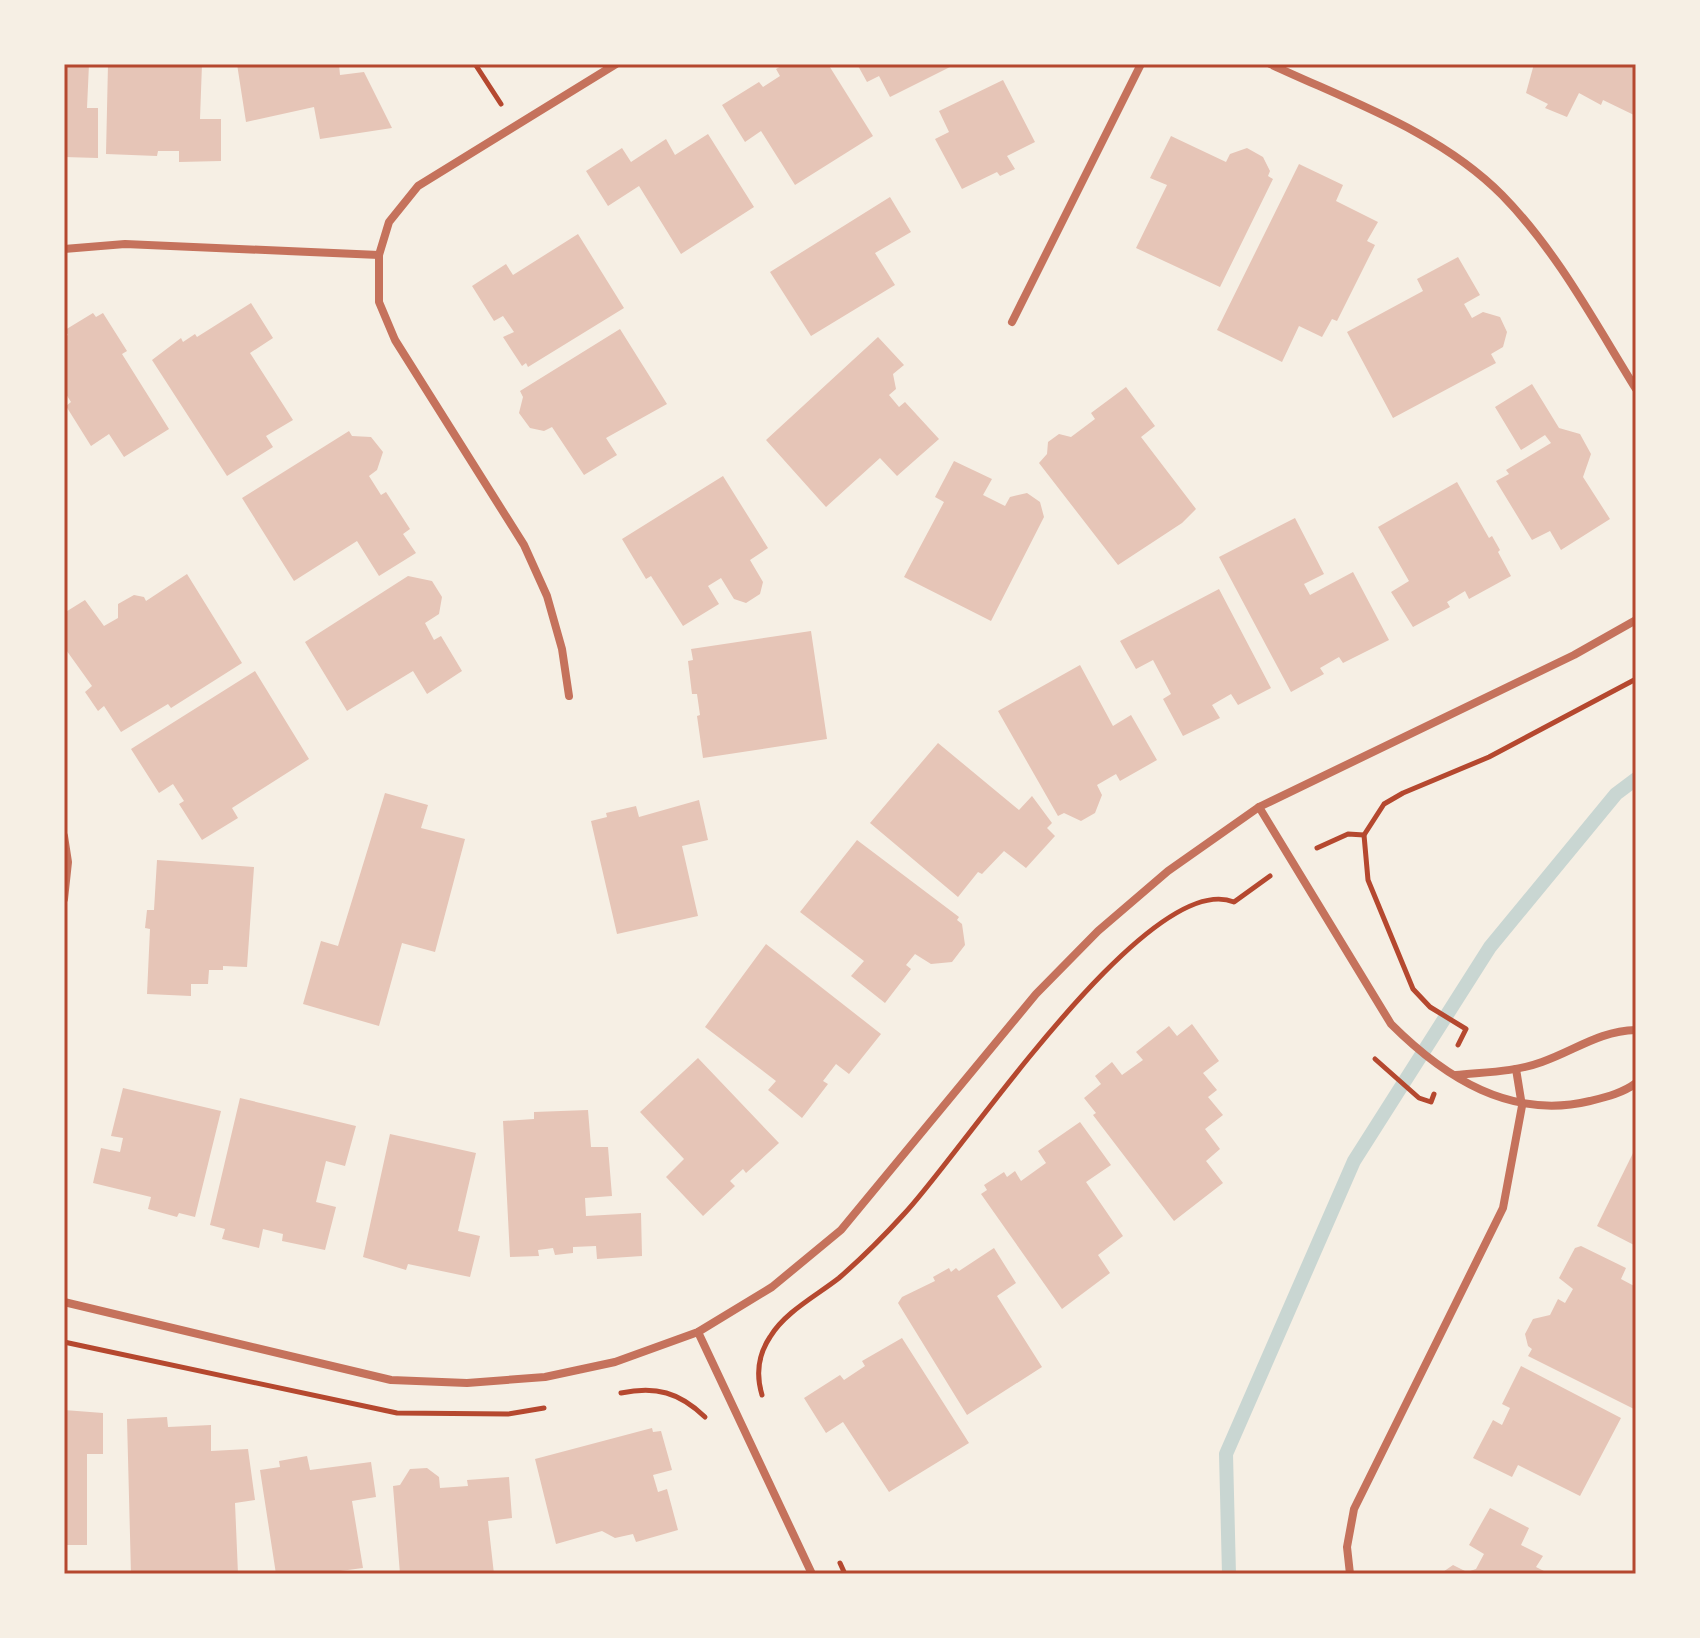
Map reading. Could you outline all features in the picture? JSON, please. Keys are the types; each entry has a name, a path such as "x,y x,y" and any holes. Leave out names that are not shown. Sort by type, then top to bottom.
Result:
{"street":[{"path":"569,696 562,649 547,596 524,545 395,340 379,302 379,255 389,222 418,186 514,124 616,64"},
{"path":"1012,322 1141,64"},
{"path":"1270,64 1415,132 1463,162 1501,193 1558,265 1636,389"},
{"path":"64,249 125,244 379,255"},
{"path":"64,1302 391,1380 467,1383 545,1377 615,1362 698,1332 772,1287 841,1230 1036,994 1098,931 1168,871 1259,807 1347,761 1506,689 1636,620"},
{"path":"1259,807 1391,1024 1415,1048 1493,1096 1522,1106 1581,1103 1628,1089 1636,1083"},
{"path":"64,836 68,862 64,899"},
{"path":"1455,1075 1516,1069 1544,1062 1590,1038 1613,1031 1636,1030"},
{"path":"1350,1574 1347,1547 1354,1509 1503,1208 1522,1106 1516,1069"},
{"path":"698,1332 812,1574"}],"path":[{"path":"475,64 514,124"},
{"path":"1466,1029 1430,1007 1413,989 1368,880 1364,835 1384,804 1489,757 1636,679"},
{"path":"763,1399 757,1371 770,1336 783,1321 860,1259 908,1210 1030,1054 1096,982 1180,910 1201,900 1223,897 1234,902 1292,860 1348,834 1364,835"},
{"path":"1375,1059 1419,1098 1431,1102"}],"building":[{"path":"64,64 89,64 87,108 98,108 98,158 64,157"},
{"path":"108,64 202,64 200,119 221,119 221,161 179,162 179,151 158,151 157,156 106,154"},
{"path":"237,64 339,64 340,75 364,72 392,128 320,139 314,107 246,122"},
{"path":"785,64 828,64 873,136 795,185 761,131 745,142 722,105 759,82 763,87 780,76 776,69"},
{"path":"857,64 956,64 890,97 879,76 867,82"},
{"path":"1534,64 1636,64 1636,116 1603,100 1601,105 1579,93 1567,117 1545,108 1548,104 1526,93"},
{"path":"1003,80 1035,142 1007,156 1015,169 1000,176 997,172 962,189 935,139 949,132 939,111"},
{"path":"708,134 754,207 681,254 639,186 608,206 586,171 622,148 631,162 666,139 675,155"},
{"path":"1171,136 1226,162 1230,154 1247,148 1263,157 1270,171 1268,176 1273,179 1220,287 1136,248 1167,185 1150,178"},
{"path":"1299,164 1343,185 1336,201 1378,222 1367,241 1375,245 1337,321 1332,319 1322,337 1299,326 1282,362 1217,330"},
{"path":"890,197 911,232 875,253 895,285 811,336 770,272"},
{"path":"578,234 624,308 528,367 526,363 522,366 503,337 514,332 503,316 494,321 472,286 506,264 513,275"},
{"path":"1458,257 1480,295 1464,304 1472,318 1483,312 1500,317 1507,332 1503,347 1491,354 1496,363 1393,418 1347,332 1423,291 1417,279"},
{"path":"251,303 273,338 250,353 293,420 266,436 273,447 227,476 152,360 181,338 183,342 195,334 197,337"},
{"path":"93,313 96,317 103,313 127,351 122,354 169,429 124,457 109,434 91,446 66,406 71,402 64,391 64,337 68,335 65,330"},
{"path":"620,329 667,404 606,438 617,455 584,475 552,427 544,431 530,428 519,413 523,397 520,391"},
{"path":"878,337 904,365 893,374 896,389 889,395 899,407 905,402 939,439 897,476 880,458 826,507 766,440"},
{"path":"1532,384 1559,428 1580,434 1591,454 1583,477 1610,519 1561,550 1550,531 1532,540 1496,481 1509,474 1506,470 1551,443 1545,435 1521,450 1495,407"},
{"path":"1126,387 1155,426 1141,437 1196,509 1182,523 1118,565 1039,463 1047,454 1048,442 1059,434 1071,437 1095,419 1091,413"},
{"path":"349,431 352,436 371,437 383,452 377,470 369,476 381,495 386,492 410,529 403,534 416,553 379,576 357,541 294,581 242,498"},
{"path":"954,461 992,479 983,495 1005,506 1010,497 1027,493 1040,502 1044,517 991,621 904,577 944,502 935,497"},
{"path":"723,476 768,548 750,560 763,582 760,594 746,603 734,599 721,578 708,586 719,604 683,626 651,576 646,579 622,539"},
{"path":"1457,482 1489,538 1492,536 1511,576 1469,599 1465,591 1447,602 1450,607 1413,627 1391,592 1409,581 1378,527"},
{"path":"1295,518 1324,574 1304,584 1310,595 1353,572 1389,640 1343,663 1339,657 1320,668 1324,674 1291,692 1219,557"},
{"path":"187,574 242,663 171,708 168,704 121,732 104,706 98,711 85,692 92,686 64,647 64,613 85,600 104,626 118,618 118,604 134,595 144,597 146,601"},
{"path":"408,576 432,581 442,597 439,614 425,623 434,640 441,636 462,671 427,694 413,671 347,711 305,642"},
{"path":"1219,589 1271,688 1238,705 1231,694 1212,705 1220,718 1183,736 1163,699 1171,694 1153,660 1136,669 1120,641"},
{"path":"811,631 827,739 703,758 697,694 692,694 688,661 693,660 691,649"},
{"path":"1080,665 1113,726 1131,715 1157,760 1120,781 1116,774 1097,785 1102,795 1095,813 1081,821 1064,813 1058,816 998,711"},
{"path":"255,671 309,759 232,808 238,818 202,840 179,804 184,801 173,784 159,793 131,749"},
{"path":"938,743 1019,810 1032,796 1052,823 1047,828 1055,836 1026,868 1004,851 982,874 978,872 958,897 870,823"},
{"path":"385,793 428,805 421,828 465,839 435,952 402,943 379,1026 303,1004 321,941 338,946"},
{"path":"699,800 708,840 682,846 698,916 617,934 591,821 607,817 606,813 636,806 639,817"},
{"path":"857,840 959,917 957,920 962,924 965,945 952,962 931,964 915,954 906,965 911,969 885,1003 851,976 864,961 800,912"},
{"path":"157,860 254,867 247,967 223,966 223,970 209,970 208,984 191,984 191,996 147,994 150,929 145,928 147,910 154,910"},
{"path":"766,944 881,1034 849,1074 836,1064 823,1081 828,1084 802,1118 768,1090 776,1081 705,1027"},
{"path":"1192,1024 1219,1061 1203,1073 1217,1090 1208,1097 1223,1115 1205,1129 1220,1149 1206,1161 1223,1183 1174,1221 1093,1115 1096,1113 1084,1098 1101,1084 1095,1076 1112,1062 1122,1075 1143,1060 1136,1052 1169,1026 1177,1036"},
{"path":"698,1058 779,1143 746,1173 743,1169 730,1181 735,1186 703,1216 666,1177 684,1159 640,1112"},
{"path":"123,1088 221,1111 195,1217 179,1213 177,1217 148,1209 151,1197 93,1183 101,1148 120,1152 123,1138 111,1136"},
{"path":"240,1098 356,1126 345,1166 326,1161 316,1202 336,1207 325,1250 282,1241 283,1234 263,1229 259,1248 222,1239 225,1229 210,1225"},
{"path":"588,1110 591,1147 608,1147 612,1196 585,1198 586,1216 641,1213 642,1256 597,1259 596,1246 573,1247 573,1253 555,1255 553,1248 538,1250 539,1256 510,1257 503,1121 534,1119 534,1112"},
{"path":"1080,1122 1111,1165 1086,1182 1123,1236 1098,1255 1110,1273 1062,1309 981,1194 987,1190 984,1185 1004,1172 1007,1177 1015,1171 1021,1181 1046,1163 1038,1151"},
{"path":"390,1134 476,1153 458,1231 480,1236 470,1277 408,1264 406,1270 363,1257"},
{"path":"1636,1147 1636,1246 1597,1226"},
{"path":"1581,1246 1626,1268 1621,1279 1636,1287 1636,1410 1528,1356 1532,1349 1525,1334 1533,1319 1550,1315 1558,1299 1565,1303 1573,1289 1559,1278 1575,1248"},
{"path":"994,1248 1016,1283 997,1296 1042,1367 967,1415 898,1303 902,1297 935,1281 933,1277 949,1268 951,1272 956,1268 959,1271"},
{"path":"902,1338 969,1443 889,1492 843,1422 826,1433 804,1398 840,1375 844,1380 865,1366 862,1361"},
{"path":"1521,1366 1621,1418 1580,1496 1518,1465 1512,1477 1473,1458 1493,1420 1502,1425 1510,1408 1502,1404"},
{"path":"64,1410 103,1413 103,1454 87,1454 87,1545 64,1545"},
{"path":"167,1417 168,1427 211,1425 211,1451 248,1449 255,1500 235,1503 238,1574 131,1574 127,1419"},
{"path":"652,1428 653,1432 661,1431 672,1470 653,1475 658,1492 667,1489 678,1530 636,1542 633,1534 615,1538 602,1531 556,1544 535,1459"},
{"path":"307,1456 310,1470 371,1462 376,1497 352,1501 363,1568 317,1574 276,1574 260,1470 280,1467 279,1461"},
{"path":"427,1468 439,1477 440,1488 468,1486 467,1480 509,1477 512,1518 488,1521 494,1574 400,1574 393,1486 400,1485 410,1469"},
{"path":"1490,1508 1529,1528 1521,1545 1543,1556 1536,1567 1550,1574 1440,1574 1453,1565 1467,1572 1476,1569 1484,1554 1469,1545"}],"waterway":[{"path":"1229,1574 1226,1454 1354,1161 1490,947 1616,794 1636,779"}]}
